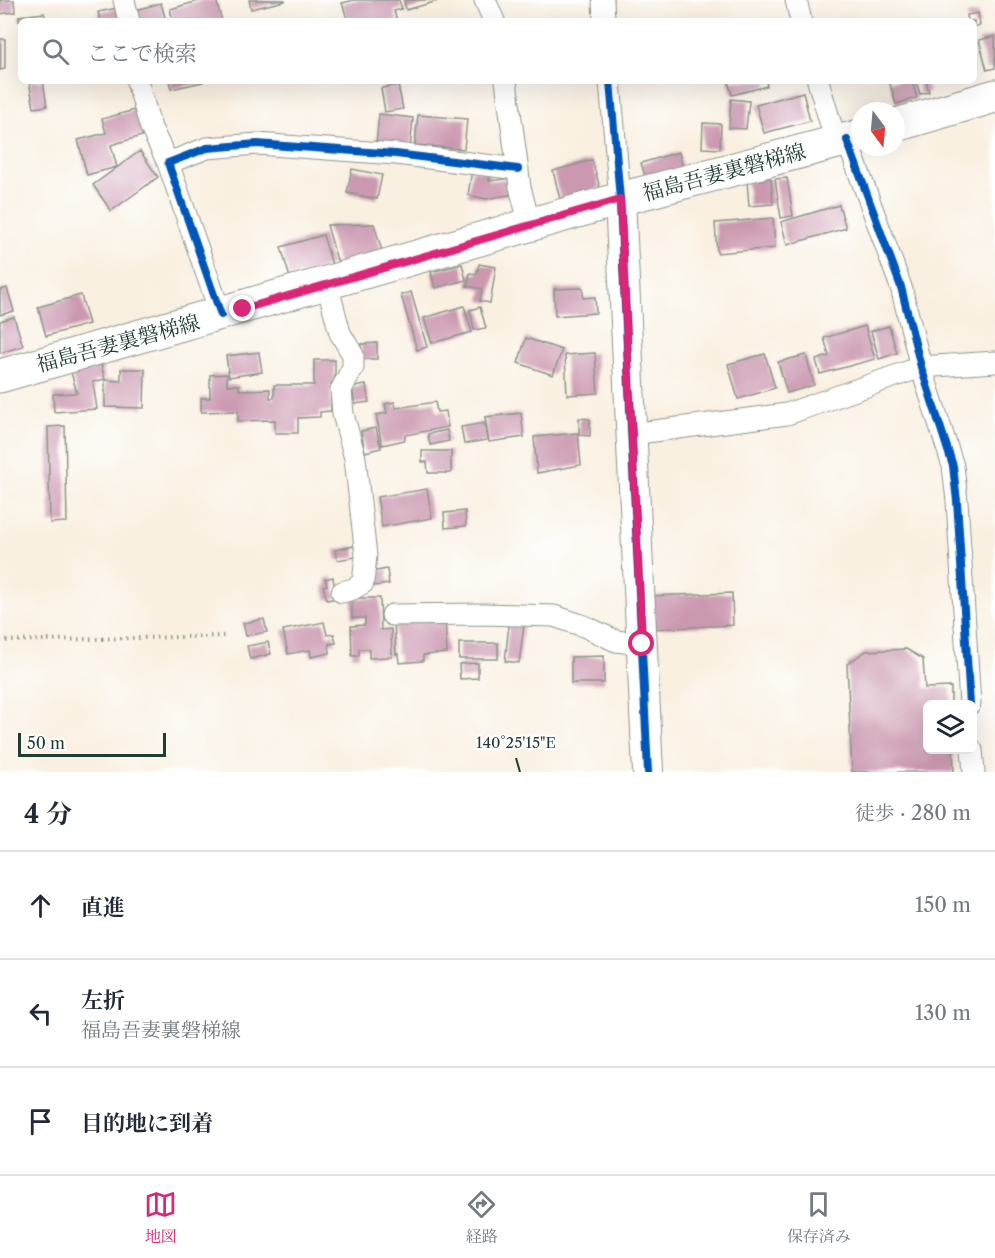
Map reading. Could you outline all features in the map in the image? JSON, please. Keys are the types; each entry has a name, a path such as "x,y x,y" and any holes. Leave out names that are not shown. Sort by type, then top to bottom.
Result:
{"main road":[{"path":"905,122 995,96"},
{"name":"福島吾妻裏磐梯線","path":"0,376 221,315 620,199 848,139"}],"street":[{"path":"124,0 128,18"},
{"path":"485,0 493,18"},
{"path":"603,0 604,18"},
{"path":"796,0 800,18"},
{"path":"138,84 151,128 168,163 221,315"},
{"path":"506,84 518,169 530,226"},
{"path":"610,84 620,199 648,772"},
{"path":"820,84 848,139 901,287 921,367 953,466 970,700"},
{"path":"168,163 207,147 257,144 396,154 518,169"},
{"path":"327,284 340,333 353,355 353,367 341,390 343,414 355,458 366,556 363,583 353,590 342,592"},
{"path":"631,434 787,414 921,367 995,362"},
{"path":"392,615 554,616 584,626 616,641 642,644"},
{"path":"972,754 974,772"}],"path":[{"path":"0,641 226,636"}],"building":[{"path":"0,0 14,0 15,12 0,14"},
{"path":"202,0 216,0 221,18 172,18 170,9"},
{"path":"249,0 285,0 285,1 251,9"},
{"path":"354,0 399,0 402,9 394,11 396,18 347,18 342,3"},
{"path":"404,0 438,0 438,1 406,10"},
{"path":"161,3 165,18 131,18 129,12"},
{"path":"118,8 120,18 99,18 98,12"},
{"path":"44,13 45,18 19,18 19,16"},
{"path":"978,13 980,25 977,26 977,18 968,18 967,15"},
{"path":"995,36 995,68 987,70 979,40"},
{"path":"0,39 5,39 5,69 0,70"},
{"path":"30,84 43,84 47,106 34,108"},
{"path":"170,84 194,84 171,89"},
{"path":"729,84 767,84 767,86 732,95"},
{"path":"890,84 913,84 917,98 895,102"},
{"path":"917,84 927,84 929,92 920,94"},
{"path":"398,85 403,109 385,112 381,88"},
{"path":"803,92 810,121 764,133 756,105"},
{"path":"731,99 749,101 746,129 729,128"},
{"path":"138,109 145,135 111,145 117,167 87,175 78,140 106,133 102,119"},
{"path":"379,114 413,118 410,149 376,145"},
{"path":"418,115 467,119 464,149 415,145"},
{"path":"703,123 721,124 720,149 702,148"},
{"path":"140,151 158,177 111,211 93,185"},
{"path":"679,152 683,169 646,179 641,163"},
{"path":"592,160 600,188 560,199 553,171"},
{"path":"352,169 382,175 377,199 347,193"},
{"path":"472,170 490,173 489,181 512,178 514,194 486,199 468,195"},
{"path":"787,178 793,216 781,218 775,179"},
{"path":"771,179 773,204 749,206 747,181"},
{"path":"839,205 846,228 787,245 781,222"},
{"path":"773,218 775,248 717,253 715,223"},
{"path":"374,224 383,254 339,267 327,225"},
{"path":"323,235 332,265 290,278 281,247"},
{"path":"462,264 466,280 435,288 431,272"},
{"path":"479,264 496,267 490,303 480,301 482,289 467,286 470,273 477,274"},
{"path":"7,288 14,311 0,315 0,290"},
{"path":"583,288 583,298 595,297 596,313 555,316 554,289"},
{"path":"411,292 427,347 417,350 401,295"},
{"path":"81,295 89,324 46,336 38,307"},
{"path":"464,306 472,332 432,343 424,318"},
{"path":"480,307 486,328 474,330 470,310"},
{"path":"14,317 23,346 0,353 0,321"},
{"path":"865,326 875,359 820,374 816,360 829,356 824,338"},
{"path":"889,326 897,353 879,359 871,331"},
{"path":"526,338 562,350 553,375 518,363"},
{"path":"377,343 377,359 361,359 361,344"},
{"path":"259,352 262,372 229,377 226,356"},
{"path":"595,353 598,393 567,395 565,355"},
{"path":"765,354 775,388 738,399 728,364"},
{"path":"806,355 814,385 787,393 778,362"},
{"path":"314,360 335,360 335,383 331,383 331,411 320,412 320,417 298,418 298,433 275,433 275,420 238,421 238,411 201,412 201,398 210,398 210,375 227,374 227,385 239,385 239,390 270,389 270,398 274,398 274,385 314,385"},
{"path":"100,361 105,379 93,382 97,409 54,412 53,394 77,393 70,369"},
{"path":"121,369 145,369 144,408 105,407 105,380 121,381"},
{"path":"366,385 369,402 355,404 352,387"},
{"path":"395,402 396,408 435,402 437,412 446,411 448,427 405,435 405,440 382,445 376,415 387,413 385,404"},
{"path":"521,413 524,437 489,442 485,417"},
{"path":"579,418 590,419 590,436 579,435"},
{"path":"484,423 487,440 464,444 461,427"},
{"path":"65,426 67,522 50,523 48,427"},
{"path":"376,428 381,448 365,452 361,431"},
{"path":"447,430 449,441 430,445 428,434"},
{"path":"578,433 581,465 537,473 534,437"},
{"path":"422,451 451,451 451,473 428,473 427,462 422,462"},
{"path":"427,489 432,518 382,527 377,497"},
{"path":"465,511 466,526 445,528 444,513"},
{"path":"354,546 356,557 337,560 335,550"},
{"path":"387,569 389,584 373,586 371,572"},
{"path":"333,577 336,598 327,600 323,586 327,585 325,579"},
{"path":"732,593 733,625 651,629 649,596"},
{"path":"352,598 380,598 381,630 391,629 392,657 369,658 369,649 359,649 359,656 352,656 351,626 365,625 365,618 352,618"},
{"path":"445,618 447,653 423,655 423,661 399,663 398,654 396,654 394,622"},
{"path":"264,619 267,632 246,636 243,623"},
{"path":"324,622 327,635 334,634 336,643 329,644 330,653 311,657 310,650 288,654 283,630"},
{"path":"509,624 524,625 519,663 505,661"},
{"path":"268,642 271,654 250,659 247,646"},
{"path":"459,643 498,643 498,659 459,659"},
{"path":"906,649 923,659 925,688 951,687 951,700 923,700 923,754 953,754 954,772 852,772 847,664 866,651"},
{"path":"604,656 604,683 571,683 571,657"},
{"path":"478,663 478,678 460,679 459,664"}],"cycle path":[{"path":"610,84 620,199 648,772"},
{"path":"847,140 901,287 921,367 953,466 970,700"},
{"path":"221,315 168,163 207,148 257,144 396,154 518,169"}],"route":[{"path":"243,309 620,199 642,644"}]}
